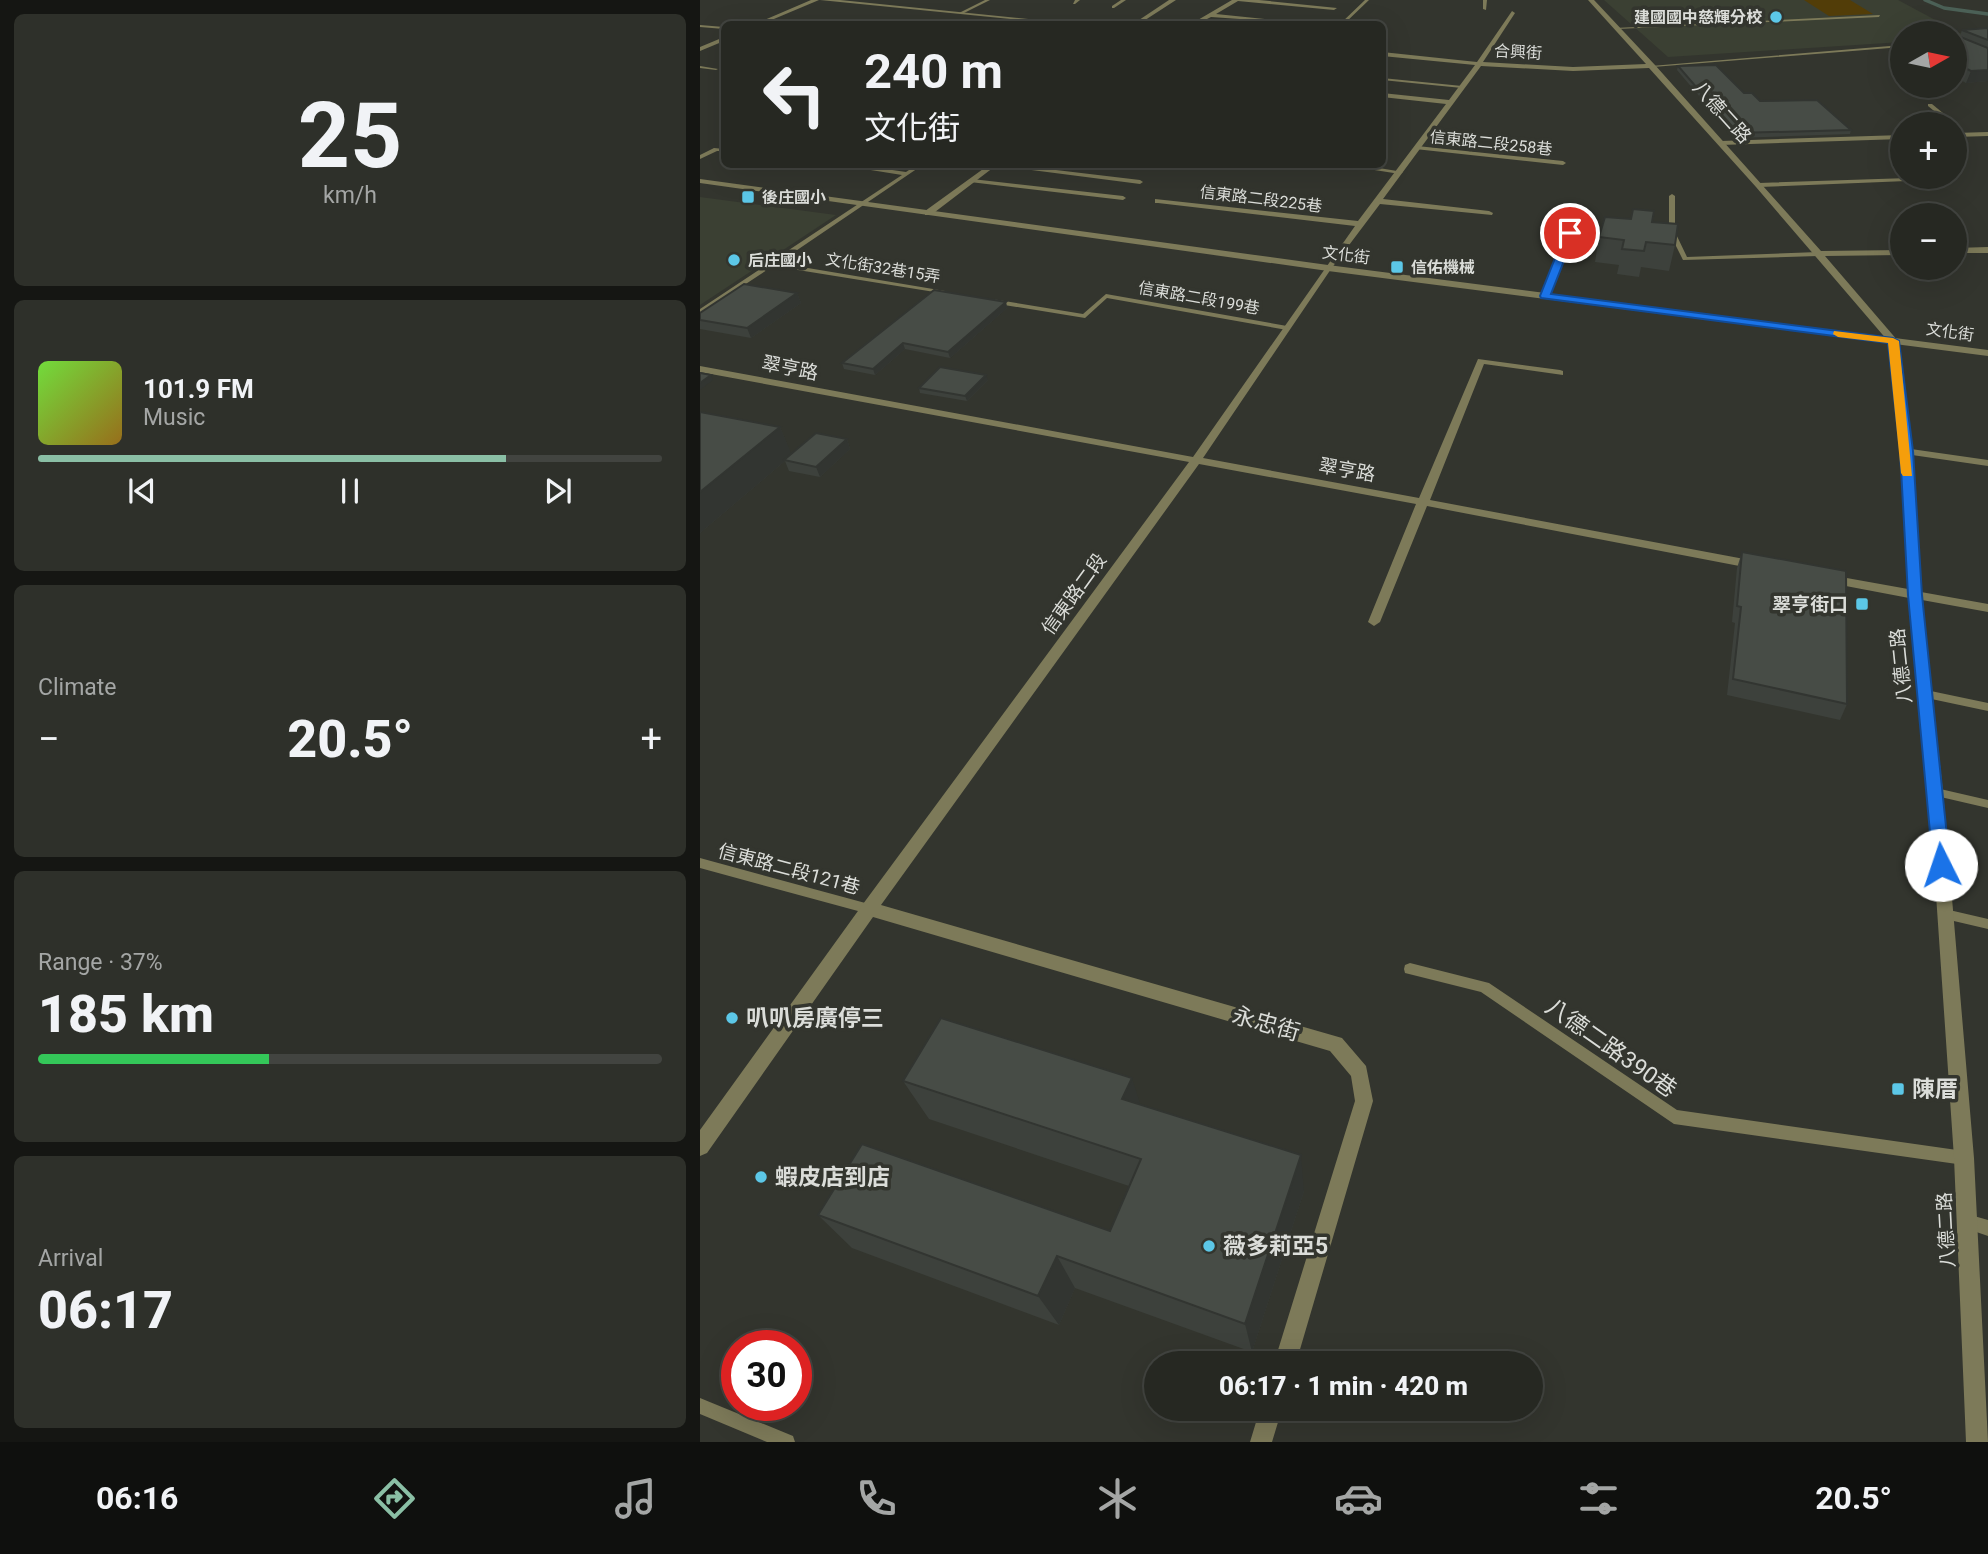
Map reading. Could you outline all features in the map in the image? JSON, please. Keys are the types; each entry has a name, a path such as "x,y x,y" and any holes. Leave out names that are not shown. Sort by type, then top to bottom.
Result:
{"street":[{"path":"765,21 816,0"},
{"path":"823,0 1043,21"},
{"path":"1141,21 1173,0"},
{"path":"1200,21 1238,0 1334,8"},
{"name":"八德二路","path":"1591,0 1759,185 1893,341 1906,451 1915,595 1936,792 1964,1158 1977,1442"},
{"path":"950,19 961,13"},
{"name":"信東路二段","path":"700,1146 1195,462 1328,268 1479,64 1512,13"},
{"path":"1210,15 1277,21"},
{"path":"700,49 721,40"},
{"name":"合興街","path":"1386,54 1479,64 1573,69 1653,66"},
{"path":"1386,95 1451,102"},
{"path":"928,213 991,168"},
{"name":"文化街","path":"700,181 1328,268 1988,354"},
{"name":"信東路二段225巷","path":"1158,201 1361,224"},
{"path":"1378,201 1489,214"},
{"path":"1967,251 1988,250"},
{"path":"1818,254 1890,252"},
{"path":"1374,622 1481,361 1560,373"},
{"name":"翠亨路","path":"700,369 1765,566"},
{"path":"1906,451 1988,463"},
{"path":"1819,577 1988,608"},
{"name":"永忠街","path":"869,909 1336,1044 1360,1072 1364,1101 1289,1351"},
{"path":"1261,1442 1267,1421"}],"lane":[{"path":"961,13 988,0"},
{"path":"1114,7 1124,0"},
{"path":"1345,21 1367,0"},
{"path":"1485,0 1485,9"},
{"path":"1617,28 1879,16"},
{"path":"700,26 721,28"},
{"path":"1653,66 1890,47"},
{"path":"700,67 716,68"},
{"path":"1386,79 1462,87"},
{"path":"1930,105 1938,112"},
{"path":"1967,135 1988,134"},
{"path":"1721,143 1890,137"},
{"name":"信東路二段258巷","path":"1417,148 1563,163"},
{"path":"700,158 716,149 721,150"},
{"path":"864,168 908,174"},
{"path":"700,312 916,168"},
{"path":"1019,168 1140,183"},
{"path":"1369,168 1400,172"},
{"path":"972,181 1123,198"},
{"path":"1759,185 1890,181"},
{"path":"1672,196 1672,232 1685,259 1818,254"},
{"path":"1545,296 1570,233"},
{"name":"文化街32巷15弄","path":"772,264 949,293"},
{"name":"信東路二段199巷","path":"990,300 1085,316 1106,296 1287,328"},
{"path":"1926,694 1988,707"},
{"path":"1936,792 1988,804"},
{"name":"信東路二段121巷","path":"700,863 869,909"},
{"path":"1945,914 1988,924"},
{"name":"八德二路390巷","path":"1410,970 1484,987 1674,1117 1964,1158"},
{"path":"1967,1222 1988,1228"},
{"path":"700,1406 788,1442"}],"shaded area":[{"name":"建國國中慈輝分校","path":"1604,0 1898,0 1937,21 1890,21 1890,43 1668,57"},
{"path":"1804,0 1850,0 1873,14 1829,16"},
{"name":"后庄國小","path":"700,197 836,215 700,305"}],"building":[{"path":"1988,28 1988,40 1967,32 1967,30"},
{"path":"1967,40 1988,48 1988,70 1967,69"},
{"path":"1716,65 1744,93 1752,93 1760,101 1817,100 1851,130 1736,133 1678,66"},
{"path":"1633,209 1654,211 1652,222 1678,224 1675,245 1646,242 1644,251 1622,249 1624,240 1599,237 1605,217 1631,219"},
{"path":"744,284 797,293 747,328 700,320 700,313"},
{"path":"934,290 1006,302 948,352 903,343 873,369 842,363"},
{"path":"940,367 986,375 965,396 919,388"},
{"path":"700,373 711,375 700,383"},
{"path":"700,412 780,427 700,492"},
{"path":"816,433 847,439 816,467 784,460"},
{"path":"1742,552 1846,571 1847,704 1733,679 1741,607 1737,606"},
{"path":"941,1018 1132,1078 1122,1099 1301,1155 1245,1324 1057,1256 1038,1296 818,1215 862,1144 1110,1231 1141,1159 903,1081"}],"waterway":[{"path":"1925,0 1944,8 1988,14"}],"slow traffic":[{"path":"1838,334 1893,341 1908,473"}],"place":[{"name":"建國國中慈輝分校","path":"1776,17"},
{"name":"後庄國小","path":"748,197"},
{"name":"后庄國小","path":"734,260"},
{"name":"信佑機械","path":"1397,267"},
{"name":"翠亨街口","path":"1862,604"},
{"name":"叭叭房廣停三","path":"732,1018"},
{"name":"陳厝","path":"1898,1089"},
{"name":"蝦皮店到店","path":"761,1177"},
{"name":"薇多莉亞5","path":"1209,1246"}],"route":[{"path":"1570,233 1545,296 1893,341 1906,451 1915,595 1941,865"}]}
